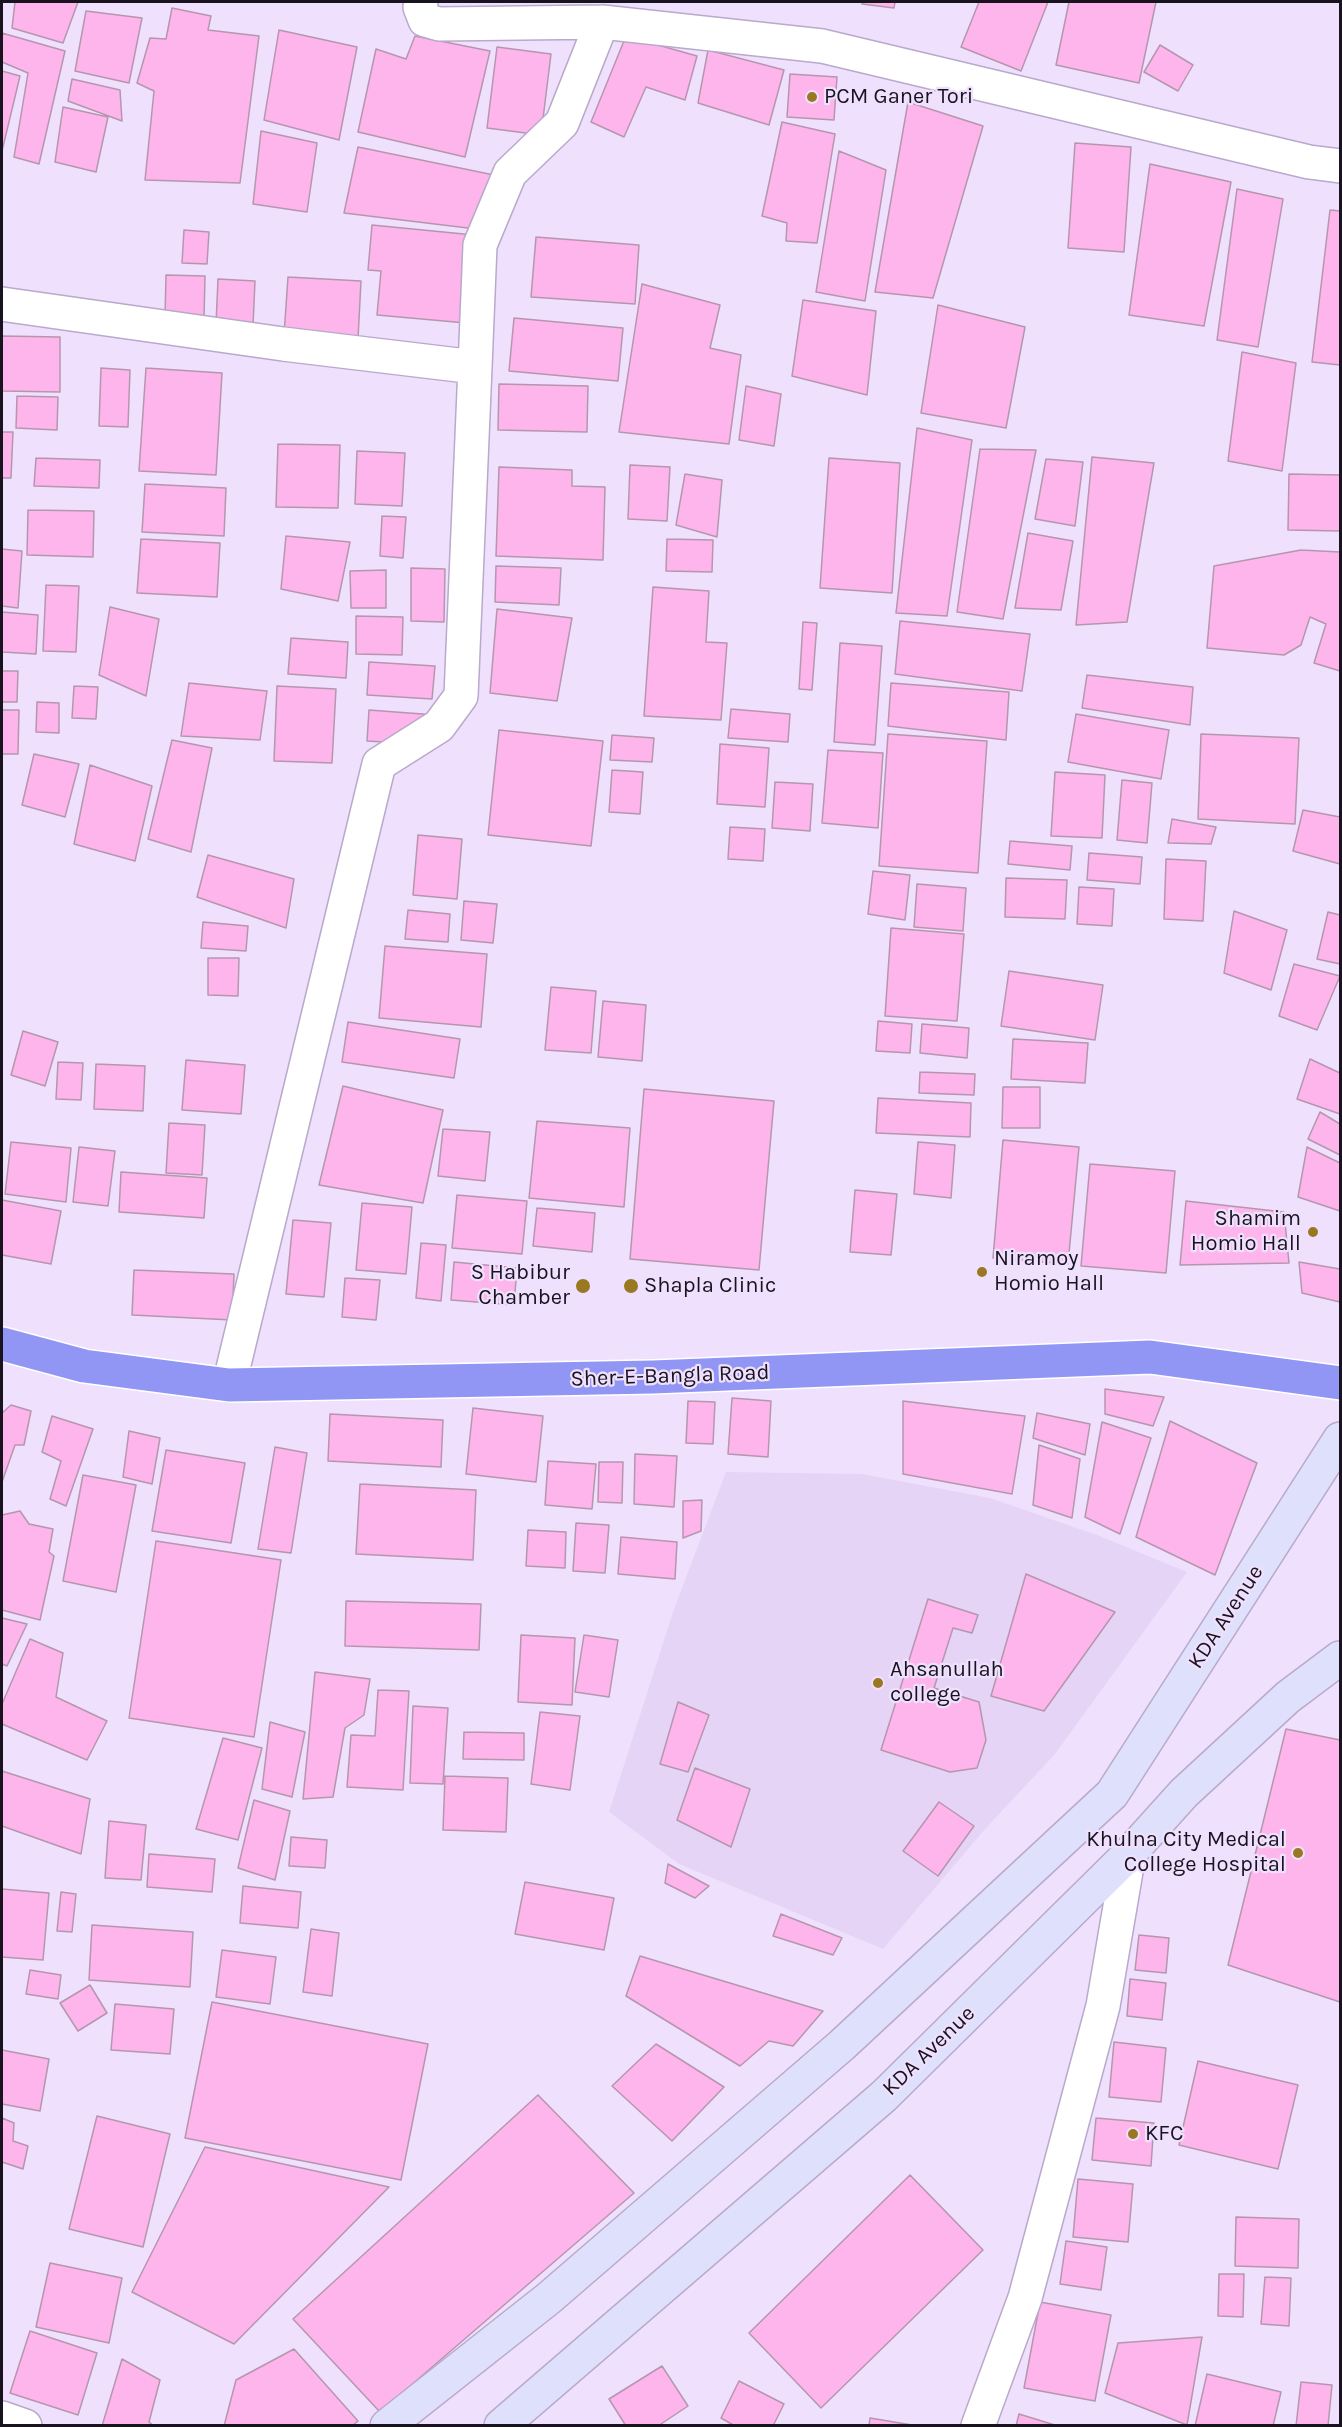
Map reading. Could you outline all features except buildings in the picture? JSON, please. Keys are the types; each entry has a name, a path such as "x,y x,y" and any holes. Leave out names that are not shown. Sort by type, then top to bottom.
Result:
{"highway":[{"name":"Sher-E-Bangla Road","path":"2,1344 84,1366 229,1385 653,1377 1150,1357 1341,1383"}],"main road":[{"name":"KDA Avenue","path":"387,2426 549,2298 842,2045 1112,1794 1341,1439"},
{"name":"KDA Avenue","path":"501,2426 884,2096 1129,1854 1193,1785 1288,1697 1341,1658"}],"street":[{"path":"421,2 420,7 425,20 440,24 602,22 822,46 1309,162 1341,166"},
{"path":"229,1385 379,764 439,726 461,696 480,245 510,173 562,123 602,22"},
{"path":"2,304 283,344 476,367"},
{"path":"978,2426 1025,2298 1103,2006 1129,1854"},
{"path":"2,2418 25,2426"}],"shaded area":[{"name":"Ahsanullah college","path":"726,1472 862,1474 990,1498 1097,1535 1187,1572 1055,1754 986,1828 883,1949 679,1864 609,1812 673,1612"}],"place":[{"name":"PCM Ganer Tori","path":"812,97"},
{"name":"Shamim Homio Hall","path":"1313,1232"},
{"name":"Niramoy Homio Hall","path":"982,1272"},
{"name":"S Habibur Chamber","path":"583,1286"},
{"name":"Shapla Clinic","path":"631,1286"},
{"name":"Ahsanullah college","path":"878,1683"},
{"name":"Khulna City Medical College Hospital","path":"1298,1853"},
{"name":"KFC","path":"1133,2134"}]}
